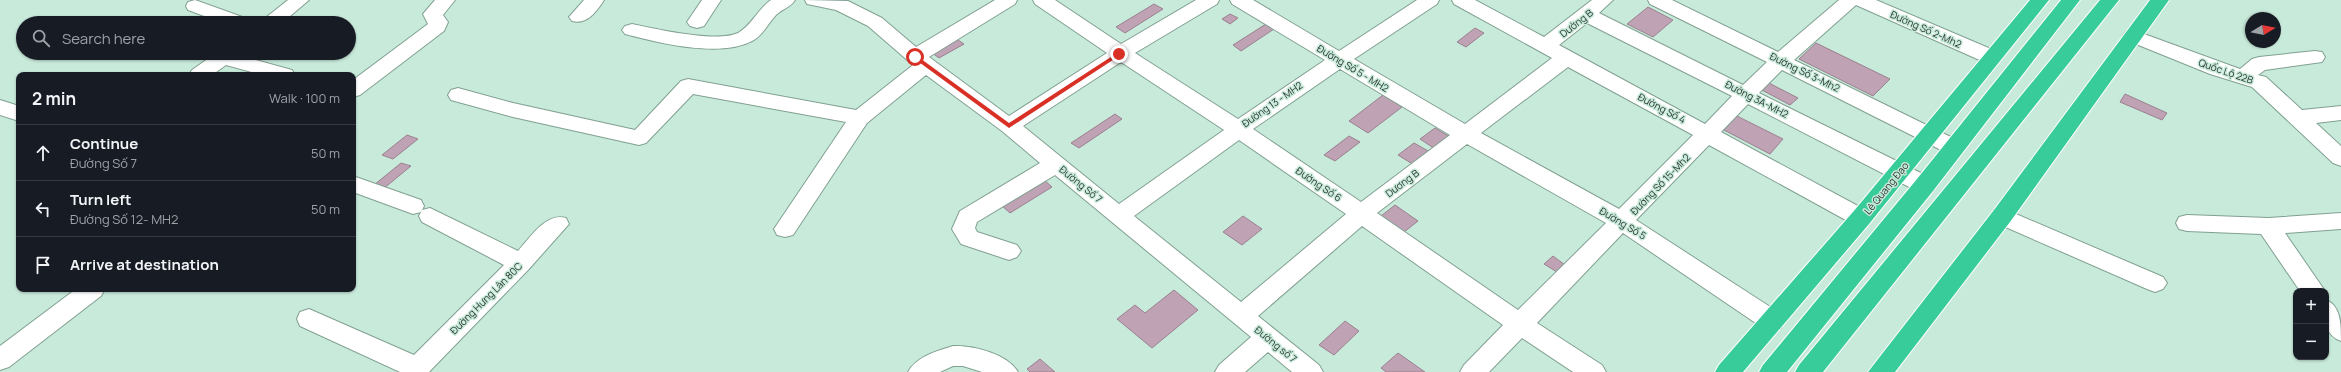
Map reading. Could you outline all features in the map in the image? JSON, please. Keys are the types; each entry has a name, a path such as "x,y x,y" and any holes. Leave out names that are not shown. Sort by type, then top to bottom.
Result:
{"highway":[{"name":"Lê Quang Đạo","path":"1728,372 1861,218 1898,171 1930,135 1991,57 2040,0"},
{"path":"1772,372 1925,185 1953,147 2071,0"},
{"path":"1808,372 2110,0"},
{"path":"1881,372 2002,216 2160,0"}],"street":[{"path":"278,16 300,0"},
{"path":"356,88 437,26 438,22 433,14 446,0"},
{"path":"579,17 595,0"},
{"path":"697,22 712,0"},
{"path":"632,30 697,40 738,40 752,31 768,10 786,0"},
{"name":"Đường Số 7","path":"814,0 841,5 875,22 921,61 1009,126 1242,316"},
{"path":"785,229 860,118 921,61 1008,0"},
{"name":"Đường Số 6","path":"1042,0 1119,54 1238,128 1362,213 1518,325 1593,372"},
{"path":"1009,126 1119,54 1210,0"},
{"name":"Đường Số 5 - MH2","path":"1239,0 1467,135"},
{"name":"Đường 13 - MH2","path":"1120,215 1238,128 1338,59 1430,0"},
{"name":"Đường Số 4","path":"1461,0 1709,133 1861,218"},
{"name":"Dường B","path":"1546,46 1604,0"},
{"name":"Đường Số 3-Mh2","path":"1657,0 1781,60 1953,147"},
{"name":"Đường Số 15-Mh2","path":"1473,372 1518,325 1623,222 1746,94 1781,60 1850,0"},
{"name":"Đường Số 2-Mh2","path":"1860,0 1991,57"},
{"path":"195,6 222,16"},
{"name":"Đường 3A-MH2","path":"1587,15 1925,185"},
{"name":"Quốc Lộ 22B","path":"2133,36 2259,82 2341,158"},
{"name":"Dương B","path":"1242,316 1362,213 1467,135 1567,57"},
{"path":"2243,77 2259,64 2316,57"},
{"path":"203,72 219,60"},
{"path":"241,60 277,72"},
{"path":"458,95 513,110 639,138 688,86 860,118"},
{"path":"0,107 16,113"},
{"path":"2299,118 2341,114"},
{"name":"Đường Số 5","path":"1467,135 1623,222 1772,321"},
{"path":"1009,251 969,238 963,229 964,222 968,217 1056,164"},
{"path":"356,185 422,211 521,263"},
{"path":"2002,216 2155,283"},
{"path":"2186,223 2268,226 2341,221"},
{"name":"Đường Hưng Lân 80C","path":"415,370 558,224"},
{"path":"2268,226 2311,288"},
{"path":"0,360 89,292"},
{"path":"2329,313 2341,331"},
{"name":"Đường số 7","path":"1242,316 1310,372"},
{"path":"309,319 415,370"},
{"path":"1228,372 1268,337"},
{"path":"921,372 934,362 950,356 970,356 1005,372"}],"building":[{"path":"1154,4 1163,9 1125,33 1116,27"},
{"path":"1648,7 1673,20 1653,37 1627,24"},
{"path":"1230,14 1238,18 1230,24 1222,19"},
{"path":"1266,24 1274,29 1241,51 1233,45"},
{"path":"1475,28 1484,33 1466,47 1457,42"},
{"path":"955,38 964,44 939,58 931,52"},
{"path":"1816,43 1890,79 1873,96 1799,59"},
{"path":"1767,82 1798,98 1790,105 1760,89"},
{"path":"2125,94 2167,113 2162,120 2120,102"},
{"path":"1383,95 1402,107 1368,133 1349,121"},
{"path":"1115,114 1122,119 1079,148 1071,143"},
{"path":"1735,115 1783,139 1770,154 1722,129"},
{"path":"1435,128 1450,137 1435,149 1420,139"},
{"path":"407,135 418,139 393,159 382,155"},
{"path":"1349,136 1360,142 1335,161 1324,155"},
{"path":"1414,143 1430,152 1414,165 1398,155"},
{"path":"401,163 411,166 383,189 374,185"},
{"path":"1043,179 1052,187 1010,213 1001,205"},
{"path":"1395,205 1418,221 1404,232 1381,216"},
{"path":"1243,216 1262,229 1242,245 1223,232"},
{"path":"1553,256 1565,265 1557,272 1544,264"},
{"path":"1174,290 1198,310 1152,348 1117,319 1135,305 1145,313"},
{"path":"1345,321 1359,331 1334,355 1319,345"},
{"path":"1398,353 1425,372 1386,372 1381,368"},
{"path":"1040,359 1055,372 1030,372 1027,369"}],"route":[{"path":"915,57 1009,126 1119,54"}]}
